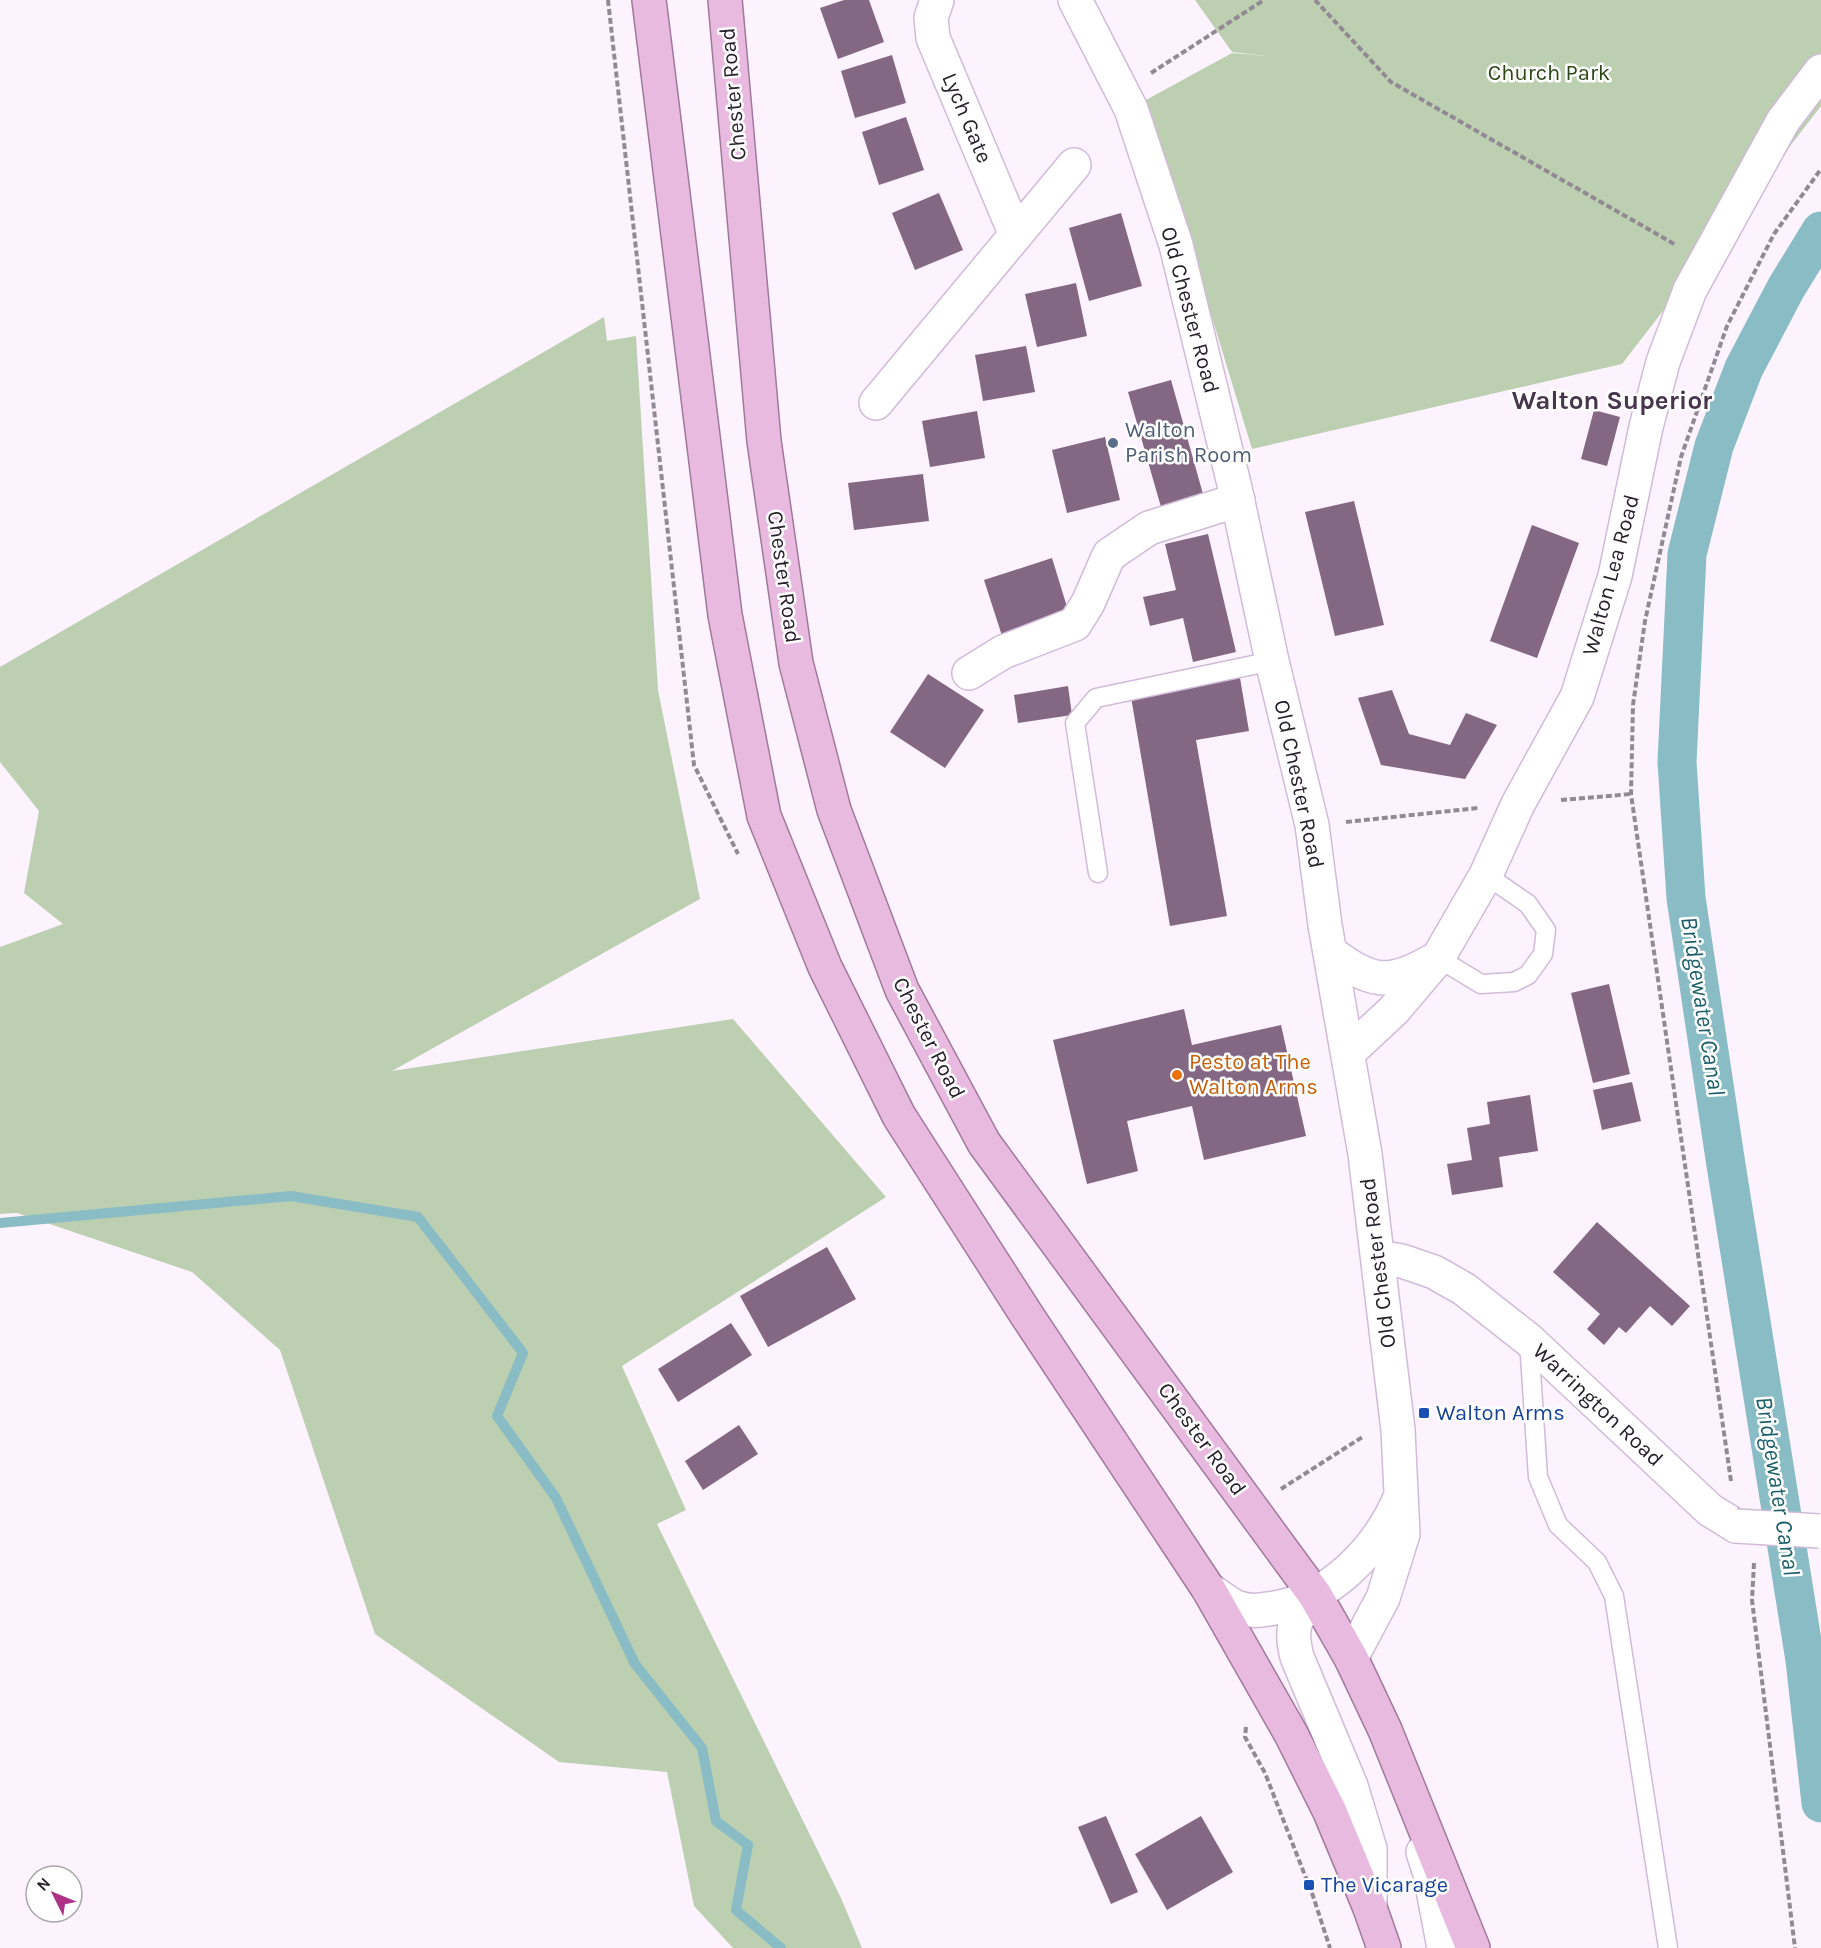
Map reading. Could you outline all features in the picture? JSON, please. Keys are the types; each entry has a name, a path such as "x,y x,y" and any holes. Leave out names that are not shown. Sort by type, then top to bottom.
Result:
{"highway":[{"path":"650,0 725,615 764,816 825,967 899,1116 1026,1314 1209,1590 1291,1734 1330,1812 1378,1936"},
{"name":"Chester Road","path":"725,0 764,441 796,663 838,820 902,990 984,1143 1315,1594 1351,1658 1385,1730 1473,1948"}],"street":[{"name":"Lych Gate","path":"937,0 932,18 933,38 1016,235"},
{"name":"Old Chester Road","path":"1075,0 1131,109 1176,245 1238,500 1272,661 1312,825 1325,925 1365,1154 1398,1430 1403,1534 1383,1598 1351,1658"},
{"name":"Walton Lea Road","path":"1349,1052 1394,1010 1438,958 1486,875 1518,804 1577,697 1614,576 1646,427 1663,362 1690,290 1783,121 1821,71"},
{"path":"876,404 1074,165"},
{"path":"969,673 1003,652 1075,624 1088,603 1109,555 1149,528 1238,500"},
{"path":"1331,953 1355,971 1382,979 1416,970 1438,958"},
{"name":"Warrington Road","path":"1378,1257 1402,1261 1434,1272 1464,1289 1529,1340 1710,1510 1736,1526 1820,1532"},
{"path":"1209,1590 1237,1608 1258,1611 1282,1608 1315,1594 1349,1570 1366,1553 1393,1515 1401,1497"},
{"path":"1315,1594 1298,1615 1292,1637 1297,1657 1351,1786 1361,1818 1370,1850 1378,1936"},
{"path":"1385,1730 1430,1874 1444,1948"}],"lane":[{"path":"1098,873 1075,723 1096,698 1272,661"},
{"path":"1438,958 1481,984 1514,982 1528,975 1543,954 1546,930 1528,903 1486,875"},
{"path":"1529,1340 1538,1477 1558,1526 1597,1562 1614,1596 1668,1948"}],"path":[{"path":"1315,0 1391,82 1706,262"},
{"path":"1121,90 1261,1"},
{"path":"1733,1490 1631,794 1633,705 1645,621 1681,457 1727,326 1774,234 1821,169"},
{"path":"1312,825 1631,794"},
{"path":"1277,1491 1396,1415"},
{"path":"1754,1557 1752,1600 1795,1948"},
{"path":"1246,1720 1245,1737 1264,1773 1313,1896 1330,1948"}],"green space":[{"name":"Church Park","path":"1195,0 1821,0 1821,106 1622,364 1252,449 1146,100 1232,53 1266,56 1232,52"},
{"path":"604,317 607,341 636,336 658,690 700,899 392,1071 733,1019 886,1197 622,1366 686,1510 657,1524 841,1898 862,1948 733,1948 694,1906 667,1772 559,1762 375,1634 280,1350 192,1272 17,1213 0,1214 0,947 63,924 24,893 39,811 0,762 0,667"}],"building":[{"path":"844,0 869,0 884,42 838,59 820,8"},
{"path":"892,55 906,103 855,118 841,71"},
{"path":"906,117 924,170 879,185 862,132"},
{"path":"939,193 963,250 915,270 892,213"},
{"path":"1121,213 1142,286 1089,301 1069,228"},
{"path":"1076,283 1087,336 1037,347 1025,294"},
{"path":"1026,346 1035,392 983,401 975,355"},
{"path":"1171,380 1203,494 1161,507 1128,392"},
{"path":"1594,410 1620,417 1607,466 1581,459"},
{"path":"977,411 985,458 930,467 922,421"},
{"path":"1105,437 1120,500 1067,513 1052,450"},
{"path":"923,474 929,521 854,530 848,483"},
{"path":"1354,501 1384,625 1335,636 1305,512"},
{"path":"1532,525 1579,543 1537,658 1490,641"},
{"path":"1208,534 1236,652 1193,662 1183,618 1150,626 1143,597 1176,590 1165,544"},
{"path":"1052,558 1071,620 1004,642 984,580"},
{"path":"928,674 984,710 945,768 890,732"},
{"path":"1240,678 1249,731 1196,740 1227,916 1170,926 1131,697"},
{"path":"1068,686 1072,715 1018,723 1014,695"},
{"path":"1392,690 1409,734 1450,745 1466,713 1497,725 1465,779 1381,765 1358,698"},
{"path":"1609,984 1630,1074 1593,1083 1571,993"},
{"name":"Pesto at The Walton Arms","path":"1184,1009 1192,1045 1281,1025 1306,1136 1204,1160 1192,1106 1127,1121 1138,1171 1087,1184 1053,1040"},
{"path":"1632,1082 1641,1121 1602,1130 1593,1090"},
{"path":"1530,1095 1538,1151 1499,1157 1503,1187 1452,1195 1447,1164 1472,1160 1467,1128 1490,1124 1487,1102"},
{"path":"1597,1222 1690,1306 1672,1326 1650,1306 1626,1333 1619,1327 1604,1345 1587,1329 1600,1314 1553,1272"},
{"path":"827,1247 856,1299 768,1347 740,1296"},
{"path":"731,1323 752,1355 678,1402 658,1369"},
{"path":"739,1425 758,1454 703,1490 685,1461"},
{"path":"1106,1816 1138,1892 1111,1904 1078,1827"},
{"path":"1201,1816 1233,1872 1167,1910 1135,1854"}],"waterway":[{"name":"Bridgewater Canal","path":"1821,231 1786,288 1744,368 1714,446 1687,554 1677,762 1686,898 1805,1660 1821,1803"},
{"path":"0,1223 291,1196 418,1217 523,1353 497,1416 556,1498 635,1664 702,1748 716,1821 748,1845 736,1910 781,1948"}],"place":[{"name":"Walton Parish Room","path":"1113,443"},
{"name":"Pesto at The Walton Arms","path":"1177,1075"},
{"name":"Walton Arms","path":"1424,1413"},
{"name":"The Vicarage","path":"1309,1885"}],"district":[{"name":"Walton Superior","path":"1612,400"}]}
